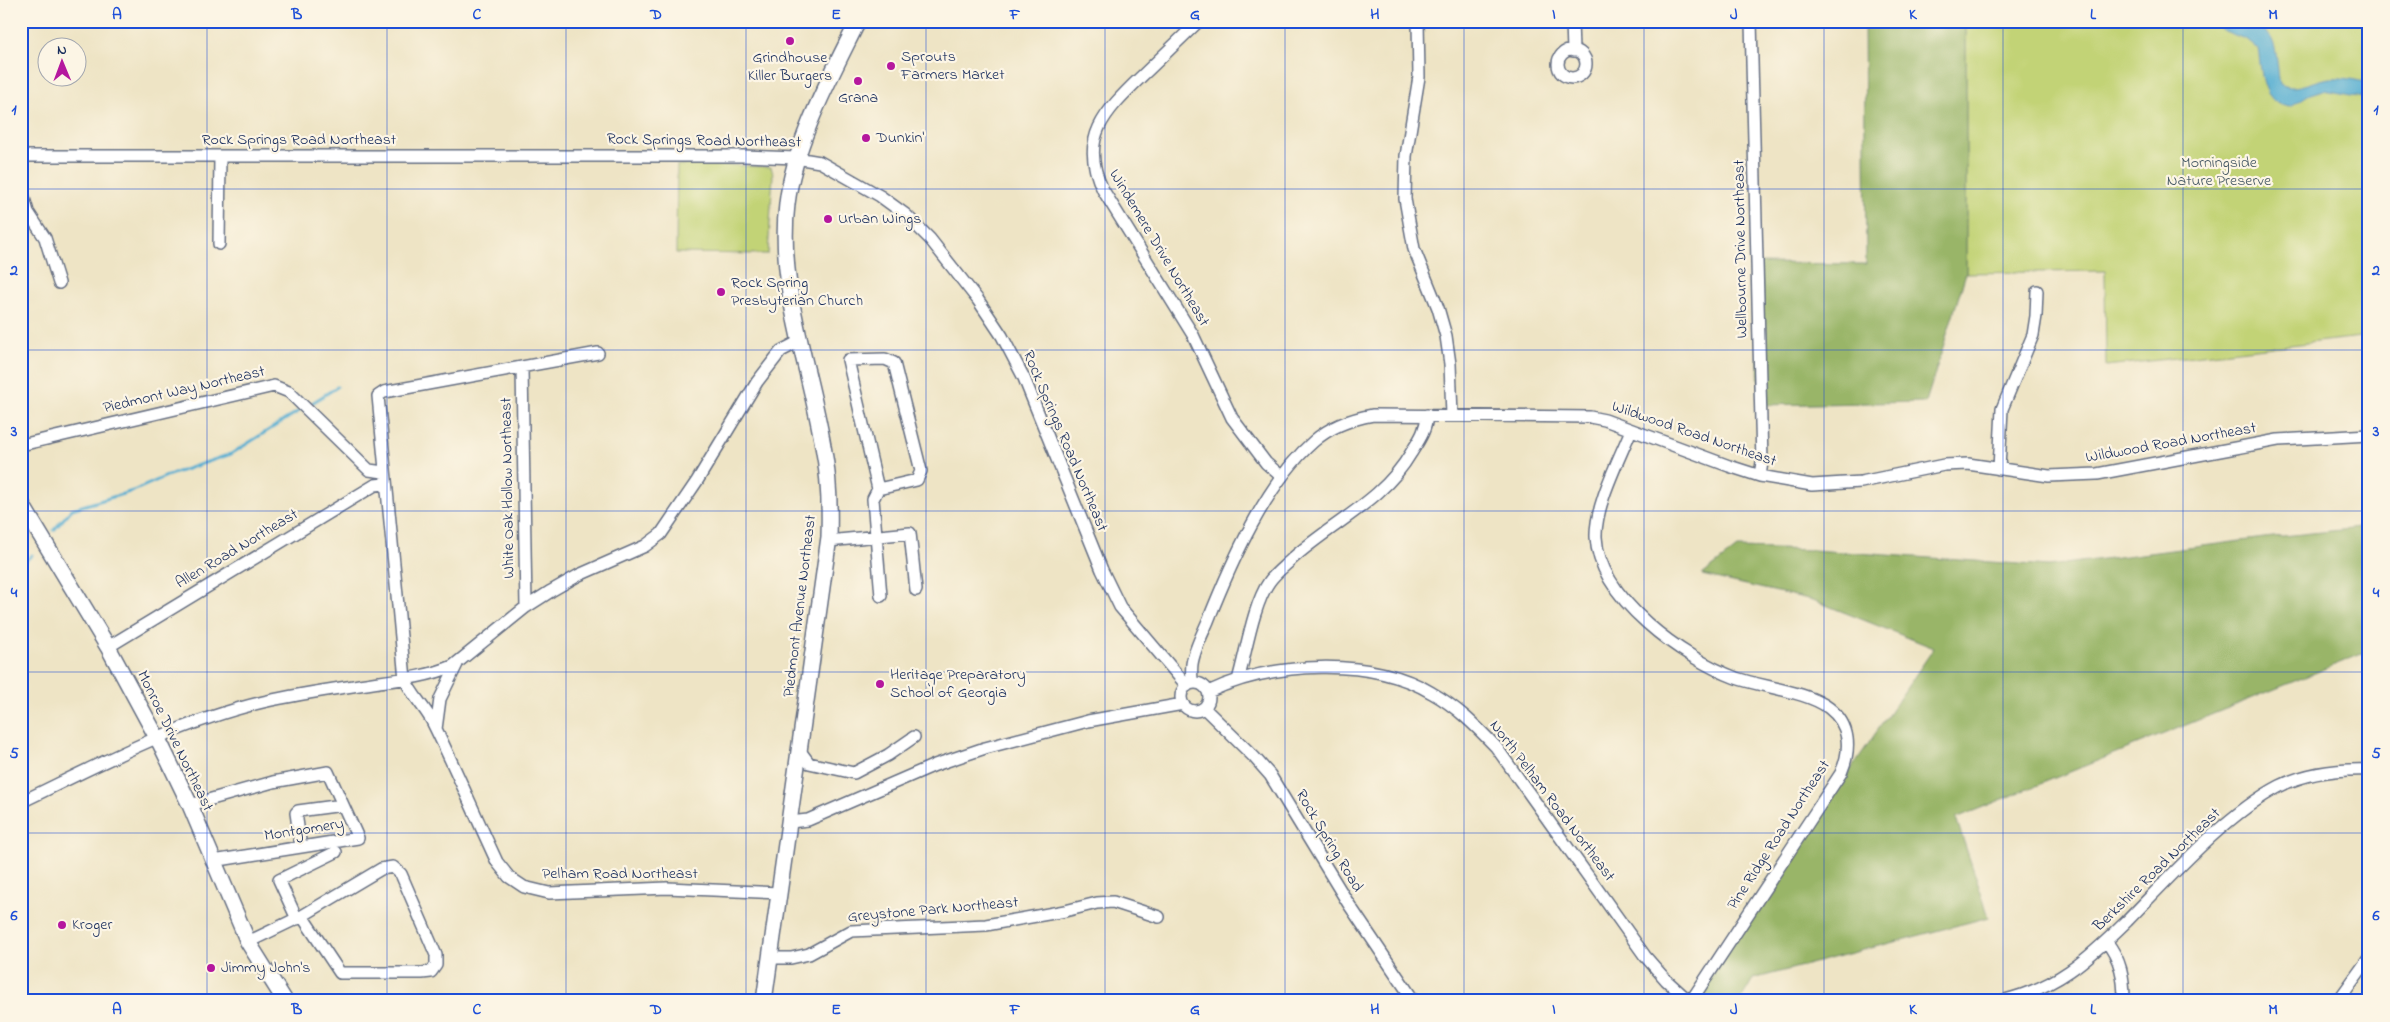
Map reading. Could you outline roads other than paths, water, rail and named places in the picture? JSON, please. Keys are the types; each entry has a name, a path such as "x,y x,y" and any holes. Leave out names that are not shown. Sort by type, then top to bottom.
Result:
{"main road":[{"name":"Piedmont Avenue Northeast","path":"764,1001 800,751 828,541 830,512 826,463 800,341 785,252 787,203 796,158 852,23"},
{"name":"Monroe Drive Northeast","path":"21,503 108,647 156,737 190,805 248,942 285,1001"}],"street":[{"name":"Windemere Drive Northeast","path":"1199,21 1106,113 1095,136 1094,165 1102,190 1193,335 1232,418 1266,463 1282,477"},
{"path":"1418,21 1419,77 1417,102 1406,156 1405,199 1414,249 1438,308 1446,336 1450,364 1452,415"},
{"path":"1572,21 1573,51"},
{"name":"Wellbourne Drive Northeast","path":"1752,21 1762,462 1760,476"},
{"name":"Rock Springs Road Northeast","path":"21,156 796,158 815,160 896,206 930,239 976,296 1002,336 1024,378 1102,570 1120,607 1189,685"},
{"path":"219,244 220,156"},
{"path":"21,188 28,212 45,238 59,284"},
{"path":"1999,469 2002,409 2033,335 2037,291"},
{"path":"21,802 156,737 210,717 263,702 405,679 440,671 458,662 526,607 579,575 645,546 661,534 697,481 757,382 780,351 800,341"},
{"path":"405,679 377,401 381,393 598,353"},
{"path":"878,489 917,480 920,476 921,471 914,440 894,363 885,359 848,360 878,489 873,499 881,596"},
{"name":"White Oak Hollow Northeast","path":"522,368 526,607"},
{"name":"Piedmont Way Northeast","path":"21,445 274,386 289,392 370,470 385,478"},
{"name":"Wildwood Road Northeast","path":"1189,685 1193,658 1216,601 1250,529 1282,477 1314,441 1342,423 1373,415 1590,417 1760,476 1795,484 1829,485 1861,482 1944,465 1968,464 2049,476 2097,474 2278,440 2369,435"},
{"path":"1238,680 1261,597 1268,583 1306,546 1366,504 1388,485 1405,464 1423,435 1426,415"},
{"name":"Pine Ridge Road Northeast","path":"1631,430 1597,523 1598,553 1611,581 1651,626 1700,661 1737,678 1814,700 1828,707 1842,722 1848,742 1847,758 1841,773 1690,1001"},
{"name":"Allen Road Northeast","path":"108,647 385,478"},
{"path":"828,541 910,533 916,590"},
{"path":"436,729 440,699 458,662"},
{"name":"North Pelham Road Northeast","path":"1208,692 1238,680 1297,669 1358,669 1406,680 1450,704 1474,724 1496,747 1645,956 1666,980 1690,1001"},
{"name":"Pelham Road Northeast","path":"405,679 436,729 497,862 509,877 524,887 549,893 667,888 780,893"},
{"path":"790,822 808,820 935,765 985,748 1088,721 1183,704 1194,711 1204,708 1209,701 1208,692 1202,685 1189,685 1181,696 1183,704"},
{"name":"Rock Spring Road","path":"1204,708 1270,774 1348,903 1414,1001"},
{"path":"800,751 810,763 854,773 888,756 914,736"},
{"name":"Berkshire Road Northeast","path":"2001,1001 2044,988 2084,962 2189,858 2260,798 2281,786 2323,772 2369,770"},
{"name":"Montgomery","path":"190,805 273,782 328,772 358,838 213,862"},
{"path":"301,847 296,813 298,811 343,805"},
{"path":"248,942 299,918 382,869 393,867 401,874 436,955 436,965 431,972 340,973 299,918 279,880 336,852"},
{"name":"Greystone Park Northeast","path":"770,958 791,958 810,954 851,931 986,925 1065,911 1096,902 1113,902 1159,917"},
{"path":"2106,941 2114,951 2123,972 2124,1001"},
{"path":"2338,1001 2369,958"}],"water":[{"path":"2210,21 2246,23 2254,25 2269,34 2275,47 2280,84 2292,87 2330,78 2350,79 2369,83 2369,98 2324,90 2308,95 2290,107 2280,105 2273,100 2265,86 2258,49 2247,40 2222,30"}],"waterway":[{"path":"312,403 337,387"},
{"path":"54,530 72,509 133,491 169,475 231,454 299,411"},
{"path":"21,565 32,555"}],"place":[{"name":"Grindhouse Killer Burgers","path":"790,41"},
{"name":"Sprouts Farmers Market","path":"891,66"},
{"name":"Grana","path":"858,81"},
{"name":"Dunkin'","path":"866,138"},
{"name":"Urban Wings","path":"828,219"},
{"name":"Rock Spring Presbyterian Church","path":"721,292"},
{"name":"Heritage Preparatory School of Georgia","path":"880,684"},
{"name":"Kroger","path":"62,925"},
{"name":"Jimmy John's","path":"211,968"}],"park label":[{"name":"Morningside Nature Preserve","path":"2219,172"}]}
